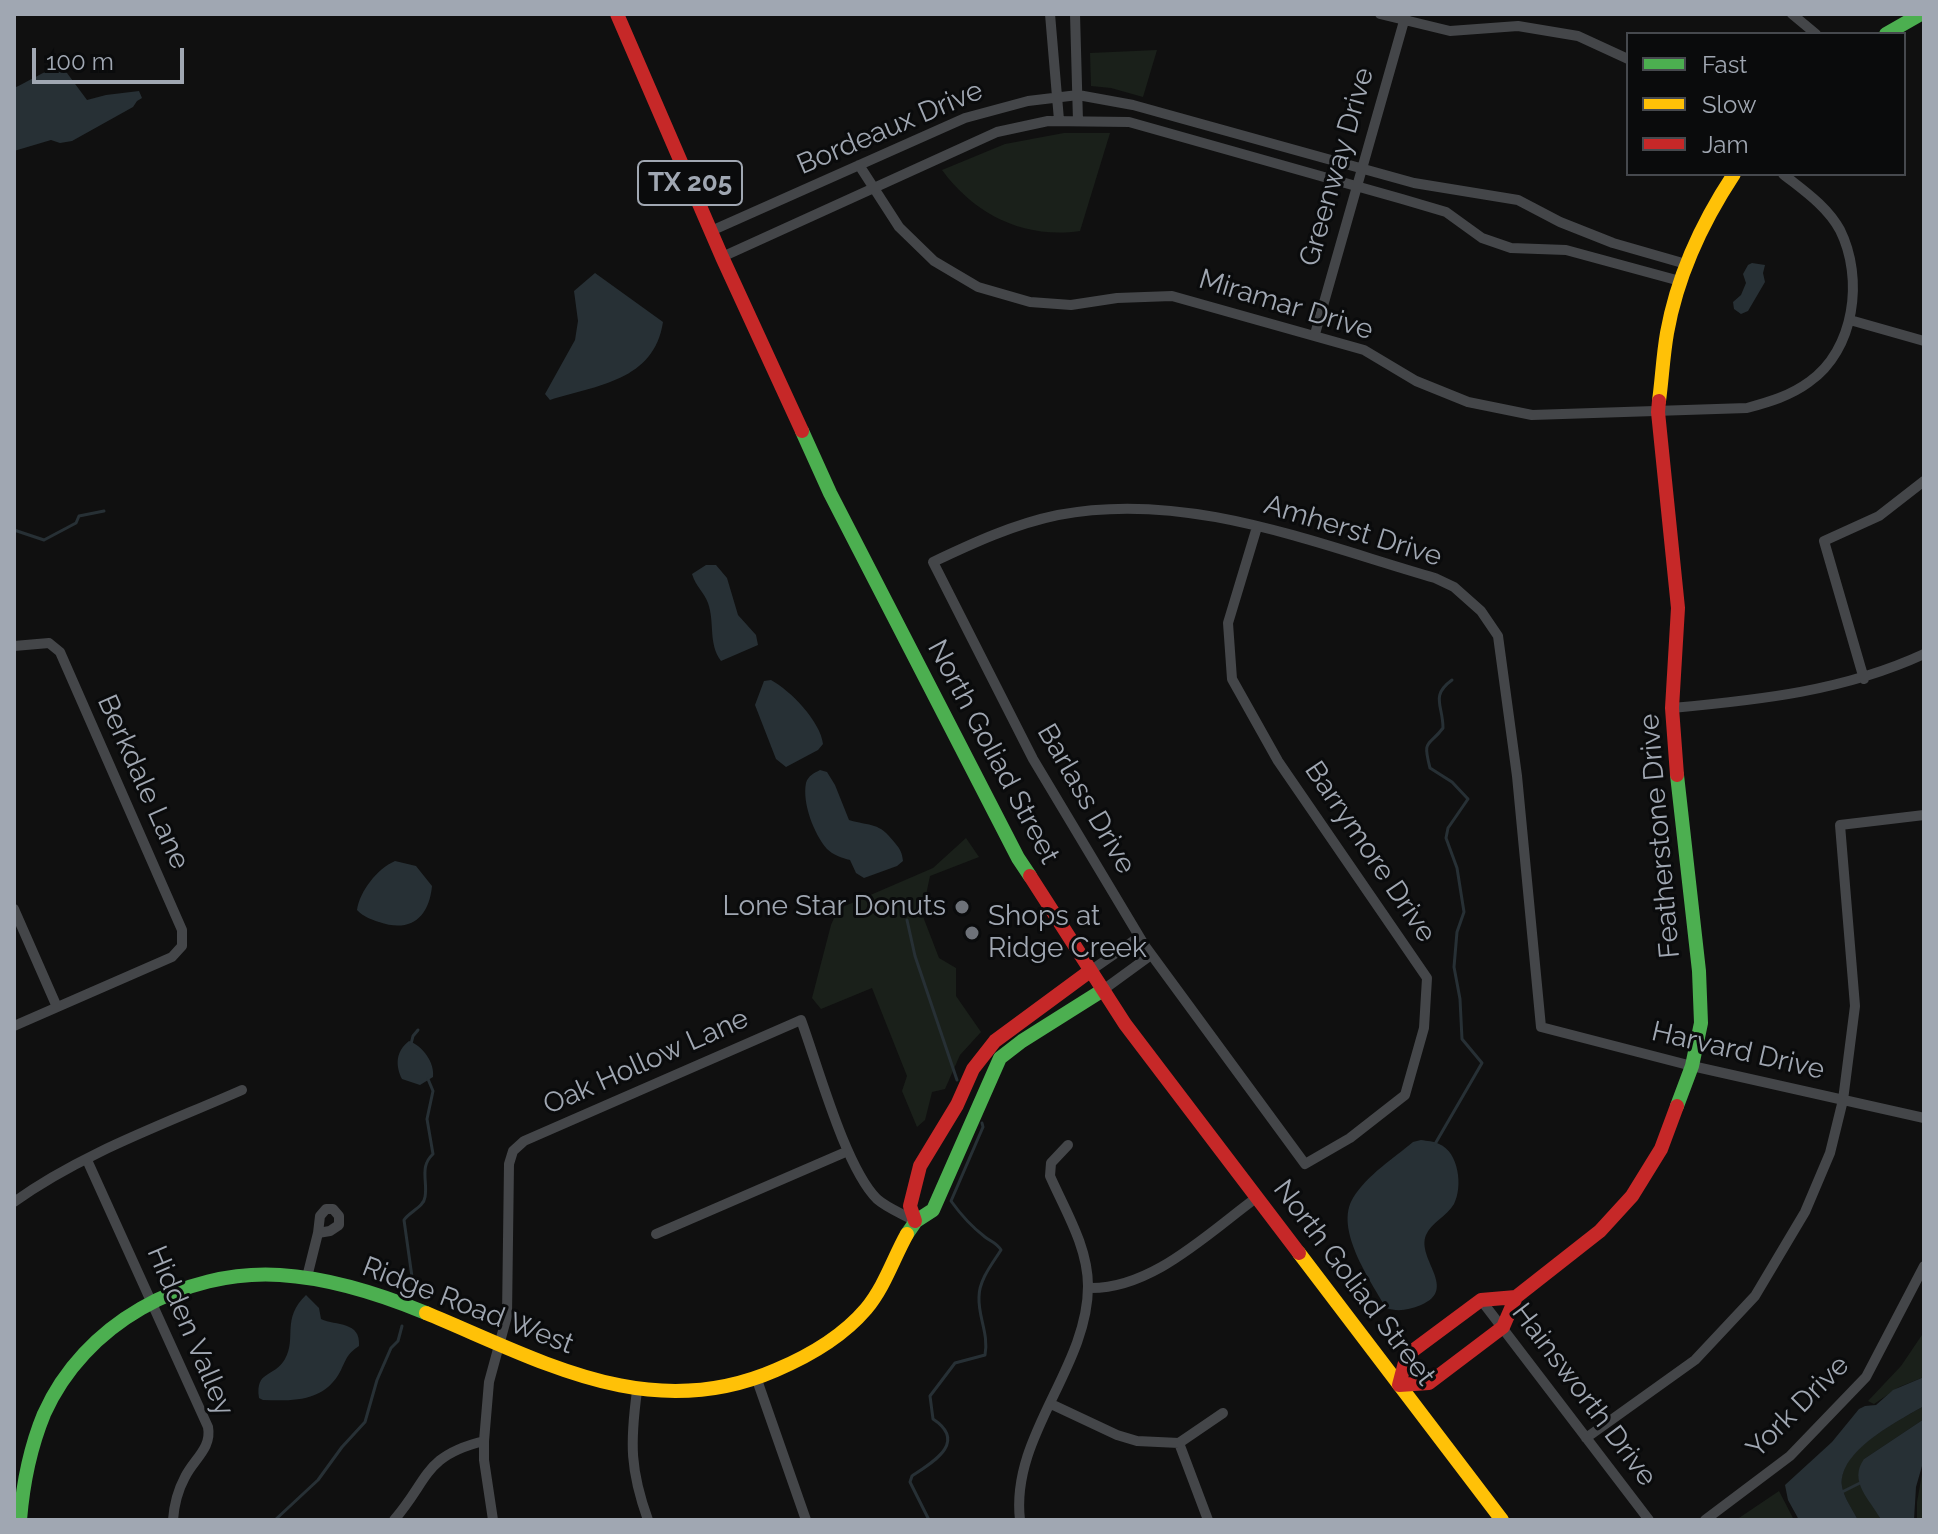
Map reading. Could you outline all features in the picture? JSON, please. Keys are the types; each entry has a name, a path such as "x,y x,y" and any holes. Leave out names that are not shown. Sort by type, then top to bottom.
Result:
{"street":[{"name":"North Goliad Street","path":"617,14 722,257 830,493 993,814 1042,898 1159,1070 1502,1520"},
{"path":"1050,14 1059,120"},
{"path":"1075,14 1078,121"},
{"path":"1380,14 1450,31 1518,26 1563,33 1578,36 1626,58"},
{"path":"1792,14 1814,32"},
{"path":"1890,32 1921,14"},
{"name":"Greenway Drive","path":"1315,334 1405,18"},
{"name":"Bordeaux Drive","path":"711,231 965,118 999,107 1055,96 1078,95 1133,105 1414,183 1518,200 1560,222 1613,243 1686,264"},
{"name":"Bordeaux Drive","path":"722,257 997,132 1059,120 1129,122 1446,212 1482,238 1511,248 1566,250 1680,281"},
{"path":"1228,150 1233,134"},
{"name":"Miramar Drive","path":"859,165 899,227 934,261 978,287 1030,302 1071,305 1117,298 1172,296 1364,350 1416,381 1468,402 1532,415 1747,408 1780,399 1812,381 1838,350 1850,320"},
{"name":"Featherstone Drive","path":"1399,1385 1429,1383 1503,1327 1516,1297 1600,1231 1632,1196 1661,1149 1692,1066 1701,1023 1699,971 1672,708 1678,608 1658,412 1667,332 1680,281 1696,241 1733,176"},
{"path":"1786,176 1818,202 1839,229 1852,263 1850,320 1924,341"},
{"path":"1864,679 1824,541 1879,516 1924,481"},
{"name":"Amherst Drive","path":"933,562 995,533 1059,515 1124,508 1186,511 1257,527 1435,578 1454,587 1481,611 1498,636 1517,776 1541,1027"},
{"name":"Barrymore Drive","path":"1257,527 1228,623 1232,679 1278,761 1427,978 1424,1028 1405,1095 1350,1138 1305,1164"},
{"name":"Barlass Drive","path":"933,562 1033,759 1139,937 1305,1164"},
{"name":"Berkdale Lane","path":"14,646 49,643 60,652 182,930 182,946 172,957 57,1007"},
{"path":"1672,708 1811,692 1864,679 1924,654"},
{"path":"1586,1438 1695,1360 1755,1296 1805,1212 1830,1153 1843,1100 1855,1006 1840,825 1924,815"},
{"path":"14,909 57,1007 14,1026"},
{"name":"Ridge Road West","path":"915,1221 910,1206 920,1166 951,1115 973,1069 995,1041 1139,937"},
{"name":"Ridge Road West","path":"20,1520 29,1451 46,1410 79,1357 132,1311 179,1289 223,1276 286,1273 395,1300 586,1379 637,1391 691,1392 757,1380 827,1342 878,1295 915,1221 933,1210 1000,1058 1151,955"},
{"name":"Oak Hollow Lane","path":"499,1344 507,1316 509,1164 513,1151 524,1141 801,1020 848,1151"},
{"name":"Harvard Drive","path":"1541,1027 1692,1066 1924,1118"},
{"path":"1011,1028 1022,1041"},
{"path":"14,1202 40,1183 242,1090"},
{"path":"1020,1520 1018,1505 1023,1469 1035,1433 1051,1404 1080,1329 1088,1288 1083,1250 1050,1176 1051,1163 1068,1145"},
{"path":"656,1234 848,1151 863,1182 879,1201 915,1221"},
{"name":"Hidden Valley","path":"87,1160 153,1301 210,1436 207,1446 182,1484 173,1520"},
{"path":"1088,1288 1110,1289 1148,1276 1256,1198"},
{"path":"307,1277 318,1233"},
{"name":"York Drive","path":"1705,1520 1790,1456 1866,1377 1924,1266"},
{"path":"1399,1385 1407,1355 1481,1300 1516,1297"},
{"name":"Hainsworth Drive","path":"1481,1300 1649,1520"},
{"path":"493,1520 484,1441 489,1382 499,1344"},
{"path":"757,1380 806,1520"},
{"path":"637,1391 631,1452 633,1472 648,1520"},
{"path":"1051,1404 1137,1441 1179,1443 1223,1413"},
{"path":"394,1520 431,1467 464,1446 484,1441"},
{"path":"1179,1443 1208,1520"}],"shaded area":[{"path":"1157,50 1143,97 1091,86 1090,53"},
{"path":"59,67 87,100 139,91 142,98 133,107 72,141 60,143 51,140 14,151 14,88"},
{"path":"1064,133 1110,133 1080,231 1039,231 1002,220 970,200 942,170 1005,144"},
{"path":"1752,263 1765,265 1765,282 1748,311 1741,314 1734,309 1733,302 1741,295 1746,283 1743,274"},
{"path":"595,273 663,322 657,342 636,369 621,378 550,400 545,394 575,340 578,321 574,291"},
{"path":"706,565 716,565 727,578 738,615 756,635 758,645 721,661 714,647 708,603 692,574"},
{"path":"771,680 803,708 817,726 823,744 818,750 786,767 776,759 755,705 764,681"},
{"path":"820,770 827,772 835,785 849,820 884,831 899,849 903,861 864,878 856,873 850,860 827,849 807,809 805,791 807,781"},
{"path":"966,838 979,857 930,876 922,914 939,958 956,968 956,996 981,1032 960,1055 945,1089 932,1092 925,1120 917,1127 902,1091 907,1076 872,988 821,1009 812,998 838,909 933,868"},
{"path":"395,861 416,866 432,886 422,914 409,924 400,926 373,920 357,910 370,881"},
{"path":"409,1041 423,1051 432,1066 433,1077 420,1085 402,1079 398,1069 399,1054"},
{"path":"1413,1142 1437,1143 1451,1154 1457,1171 1457,1197 1426,1235 1426,1254 1437,1282 1432,1298 1403,1310 1390,1309 1386,1308 1356,1254 1348,1224 1348,1210 1353,1198 1373,1174"},
{"path":"306,1295 319,1308 321,1319 352,1328 359,1338 359,1346 348,1356 334,1381 317,1394 297,1399 263,1400 259,1398 260,1383 285,1359 294,1312"},
{"path":"1924,1332 1924,1377 1899,1387 1874,1404 1868,1401 1901,1366"},
{"path":"1924,1377 1924,1406 1872,1438 1849,1461 1843,1473 1843,1490 1858,1520 1799,1520 1788,1500 1785,1485 1832,1442 1859,1409 1876,1405 1893,1390"},
{"path":"1924,1406 1924,1419 1864,1459 1880,1520 1858,1520 1842,1486 1843,1473 1849,1461 1871,1438"},
{"path":"1924,1419 1924,1459 1916,1487 1914,1520 1881,1520 1859,1483 1860,1467 1864,1459"},
{"path":"1924,1463 1924,1520 1917,1520 1917,1502"},
{"path":"1779,1491 1794,1520 1736,1520"}],"waterway":[{"path":"14,530 44,540 76,523 79,516 104,511"},
{"path":"1435,1144 1482,1063 1462,1039 1460,999 1454,967 1457,932 1464,912 1457,868 1446,838 1448,828 1468,799 1452,782 1430,768 1427,752 1428,744 1443,728 1439,696 1452,680"},
{"path":"907,920 915,956 957,1080"},
{"path":"411,1044 418,1030"},
{"path":"413,1284 404,1220 424,1201 425,1169 433,1154 427,1119 433,1091 428,1079"},
{"path":"929,1520 910,1482 912,1476 944,1451 947,1443 943,1427 933,1419 930,1396 955,1363 985,1355 986,1340 979,1304 981,1284 1001,1250 971,1225 951,1201 983,1127 982,1123"},
{"path":"275,1520 318,1480 365,1422 377,1380 391,1348 398,1341 402,1326"},
{"path":"1842,1492 1860,1483"}],"traffic: fast":[{"path":"1890,32 1921,14"},
{"path":"802,431 830,493 1030,876"},
{"path":"1677,775 1699,971 1701,1023 1692,1066 1677,1106"},
{"path":"907,1234 916,1221 933,1210 1000,1058 1103,990"},
{"path":"20,1520 25,1479 35,1440 44,1414 62,1382 84,1353 141,1308 208,1282 244,1276 280,1275 355,1288 426,1313"}],"traffic: slow":[{"path":"1659,401 1667,333 1677,291 1702,230 1733,176"},
{"path":"426,1313 554,1367 597,1380 640,1389 684,1391 730,1385 776,1370 813,1352 847,1328 873,1300 907,1234"},
{"path":"1299,1253 1502,1520"}],"traffic: jam":[{"path":"617,14 722,257 802,431"},
{"path":"1659,401 1678,608 1672,708 1677,775"},
{"path":"1030,876 1125,1024 1299,1253"},
{"path":"915,1221 910,1206 920,1166 957,1105 973,1069 995,1041 1090,971"},
{"path":"1516,1297 1503,1327 1429,1383 1399,1385 1407,1355 1481,1300 1516,1297 1600,1231 1632,1196 1661,1149 1677,1106"}],"place":[{"name":"Lone Star Donuts","path":"962,907"},
{"name":"Shops at Ridge Creek","path":"972,933"}]}
